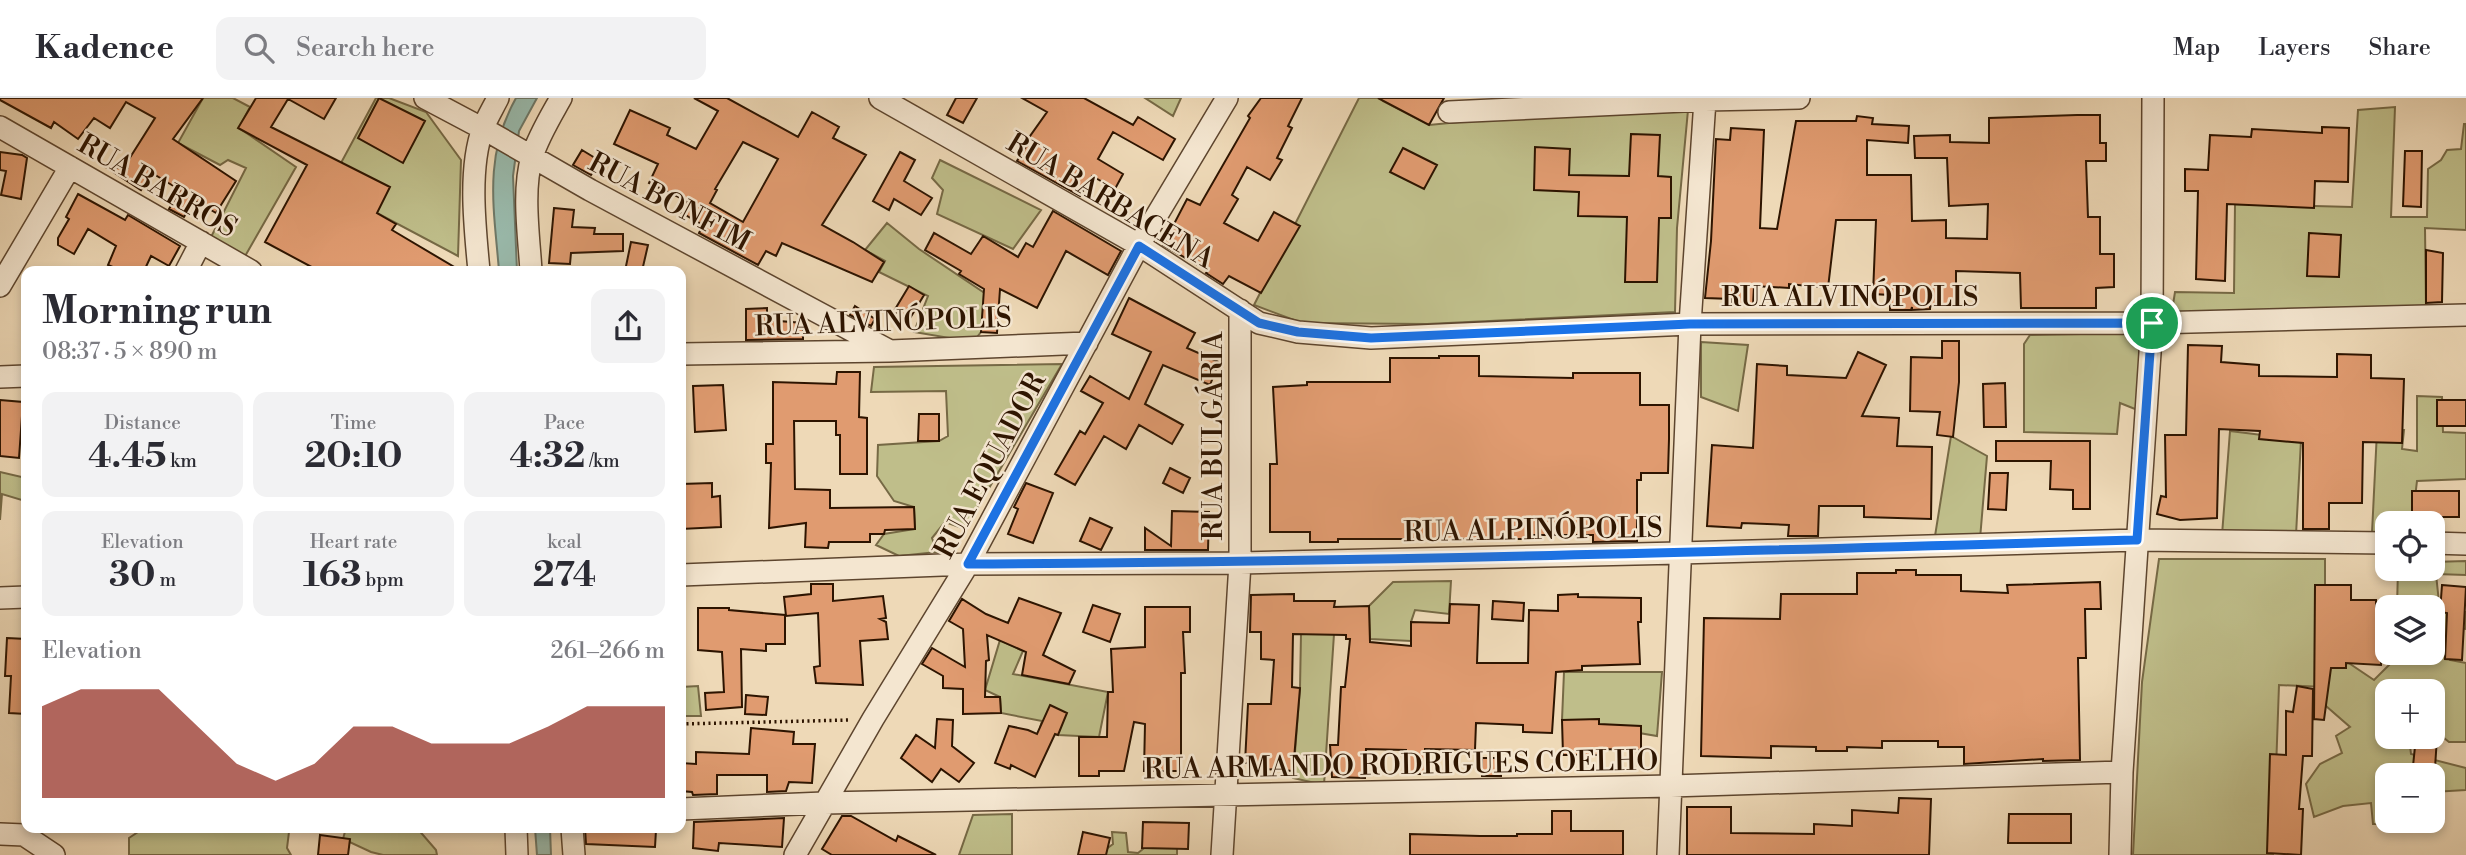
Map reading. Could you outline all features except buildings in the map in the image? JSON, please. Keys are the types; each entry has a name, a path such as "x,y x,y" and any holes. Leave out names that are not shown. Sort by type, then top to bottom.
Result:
{"street":[{"name":"RUA BONFIM","path":"425,98 890,351"},
{"path":"479,266 475,225 476,161 498,98"},
{"path":"531,266 527,154 561,98"},
{"name":"RUA BARBACENA","path":"880,98 1139,246 1240,310"},
{"name":"RUA EQUADOR","path":"795,855 873,719 968,564 1139,246 1227,98"},
{"path":"1449,113 1799,98"},
{"path":"2120,855 2122,772 2152,323 2153,98"},
{"path":"1668,855 1690,324 1705,100"},
{"name":"RUA BARROS","path":"0,127 242,266"},
{"path":"0,286 70,167"},
{"path":"189,266 201,242"},
{"name":"RUA ALVINÓPOLIS","path":"1240,310 1259,323 1298,332 1371,338 1690,324 2152,323 2466,315"},
{"name":"RUA BULGÁRIA","path":"1222,855 1240,563 1240,310"},
{"name":"RUA ALVINÓPOLIS","path":"686,354 890,351 1087,343"},
{"path":"0,377 21,376"},
{"name":"RUA ALPINÓPOLIS","path":"686,575 968,564 1240,563 1679,554 2137,540 2375,543"},
{"path":"2445,544 2466,544"},
{"path":"0,598 21,597"},
{"name":"RUA ARMANDO RODRIGUES COELHO","path":"686,808 1671,786 2122,772"},
{"path":"0,834 21,832"},
{"path":"31,833 54,855"},
{"path":"516,833 517,855"},
{"path":"572,833 574,855"}],"path":[{"path":"686,724 873,719"}],"shaded area":[{"path":"203,98 233,98 250,107 239,128 296,167 244,258 210,239 246,168 228,160 220,165 178,143"},
{"path":"376,98 389,98 426,112 461,160 458,256 328,187"},
{"path":"516,98 537,98 519,131 513,176 517,266 499,266 493,204 495,162 506,120"},
{"path":"1145,98 1181,98 1173,116"},
{"path":"1359,98 1384,98 1383,101 1429,125 1688,110 1677,228 1675,312 1427,324 1302,323 1254,305"},
{"path":"2395,107 2391,217 2427,217 2428,169 2441,160 2447,150 2461,149 2466,124 2466,230 2425,228 2426,309 2171,317 2175,292 2234,293 2235,204 2352,207 2358,110"},
{"path":"940,160 1041,210 1013,249 937,214 943,190 932,178"},
{"path":"887,223 919,249 986,294 981,332 973,342 914,332 928,296 879,272 885,261 865,250"},
{"path":"2129,333 2141,344 2140,411 2120,403 2117,434 2024,432 2024,344 2030,335"},
{"path":"1701,342 1748,345 1738,411 1701,397"},
{"path":"1062,364 965,529 945,522 932,538 937,552 899,556 876,545 884,534 915,529 914,507 894,501 877,476 878,445 939,441 948,436 946,391 871,392 874,367"},
{"path":"2417,396 2442,397 2443,432 2466,433 2466,479 2417,481 2413,511 2375,511 2375,533 2372,533 2377,431 2404,430 2402,449 2417,451"},
{"path":"2230,431 2301,440 2296,535 2222,535"},
{"path":"1951,436 1987,456 1980,539 1935,536"},
{"path":"0,472 21,477 21,500 2,494 0,520"},
{"path":"2159,559 2325,559 2325,647 2375,679 2375,749 2410,749 2411,754 2466,768 2466,790 2445,791 2445,763 2375,763 2375,824 2371,803 2343,806 2314,817 2306,784 2320,764 2342,753 2336,736 2350,727 2326,706 2324,687 2279,685 2273,855 2133,855 2142,682"},
{"path":"2466,561 2466,575 2445,574 2445,562"},
{"path":"1451,581 1449,614 1415,610 1411,622 1411,641 1370,639 1369,606 1393,582"},
{"path":"2398,581 2437,581 2438,595 2397,595"},
{"path":"2445,612 2466,612 2466,629 2454,627 2450,660 2466,663 2466,742 2449,742 2445,739 2445,679 2375,679 2389,665 2445,665"},
{"path":"1301,634 1334,634 1324,785 1293,778"},
{"path":"1000,640 1023,651 1013,674 1108,692 1099,737 1058,735 1040,728 1042,721 1001,713 1000,697 985,690"},
{"path":"1564,672 1662,672 1657,736 1562,720"},
{"path":"698,686 701,716 686,716 686,687"},
{"path":"1012,814 1012,855 959,855 973,815"},
{"path":"1112,832 1126,833 1128,852 1138,853 1153,841 1177,846 1177,855 1105,855 1105,850 1113,844"},
{"path":"136,833 289,833 287,848 291,855 129,855 129,838"},
{"path":"345,833 421,833 437,855 383,855 343,839"},
{"path":"535,833 550,833 551,855 537,855"}],"route":[{"path":"1139,246 1259,323 1298,332 1371,338 1690,324 2152,323 2137,540 1679,554 1240,563 968,564 1139,246"}]}
